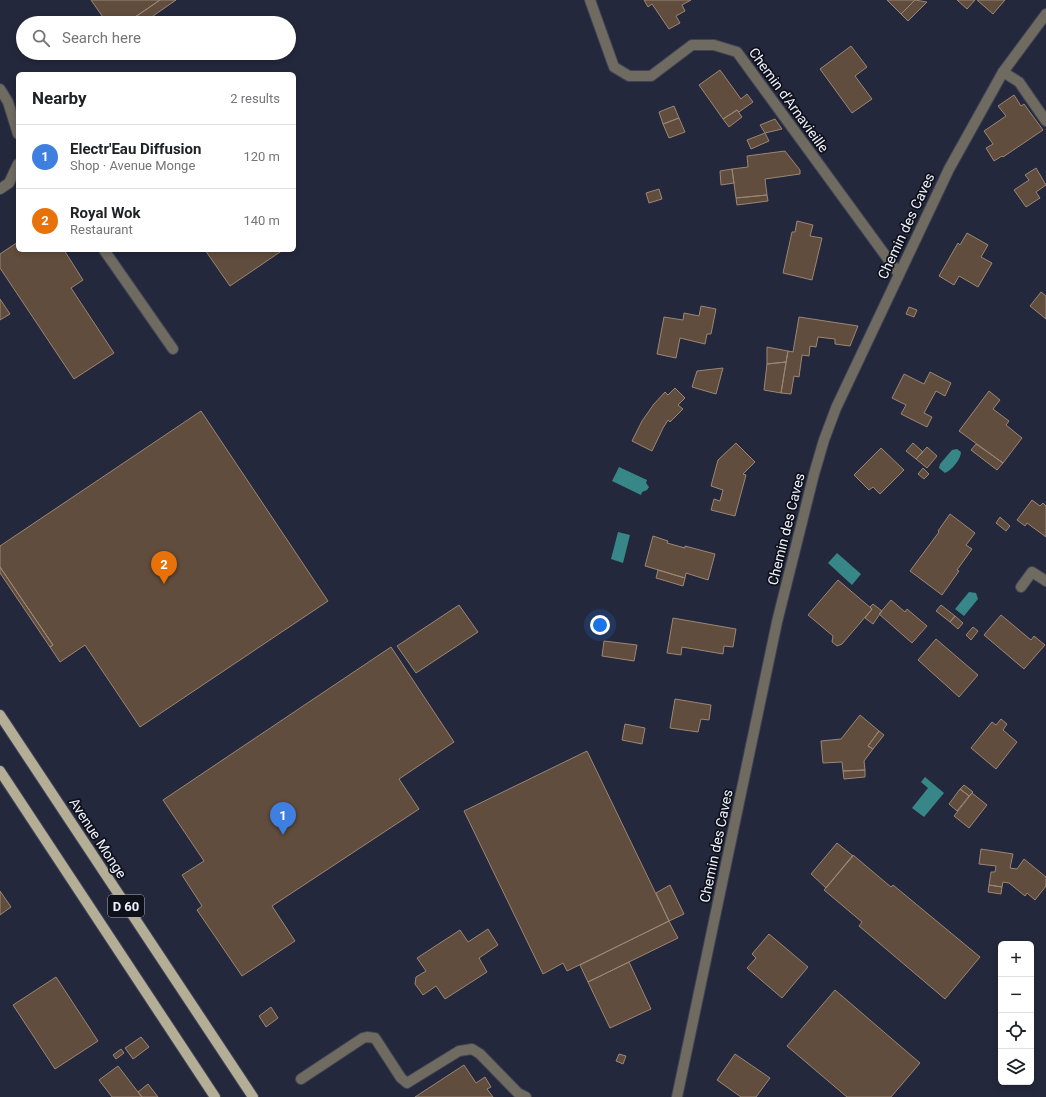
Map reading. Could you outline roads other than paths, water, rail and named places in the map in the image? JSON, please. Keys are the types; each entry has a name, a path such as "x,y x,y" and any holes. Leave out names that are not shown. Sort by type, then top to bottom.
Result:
{"main road":[{"name":"Avenue Monge","path":"0,715 253,1097"},
{"name":"D 60","path":"0,771 215,1097"}],"street":[{"name":"Chemin d'Arnavieille","path":"590,0 614,67 629,76 651,76 692,45 714,45 737,52 899,274"},
{"name":"Chemin des Caves","path":"677,1097 777,622 824,440 836,408 948,169 1003,72 1046,14"},
{"path":"1003,72 1019,82 1046,121"},
{"path":"0,89 8,102 16,128"},
{"path":"0,189 9,183 16,168"},
{"path":"105,252 173,349"},
{"path":"1021,587 1032,572 1046,581"},
{"path":"301,1079 363,1038 371,1037 375,1038 401,1078 407,1083 460,1051 472,1049 480,1054 518,1093 526,1097"}],"place":[{"name":"Royal Wok","path":"164,584"},
{"name":"Electr'Eau Diffusion","path":"283,835"}]}
